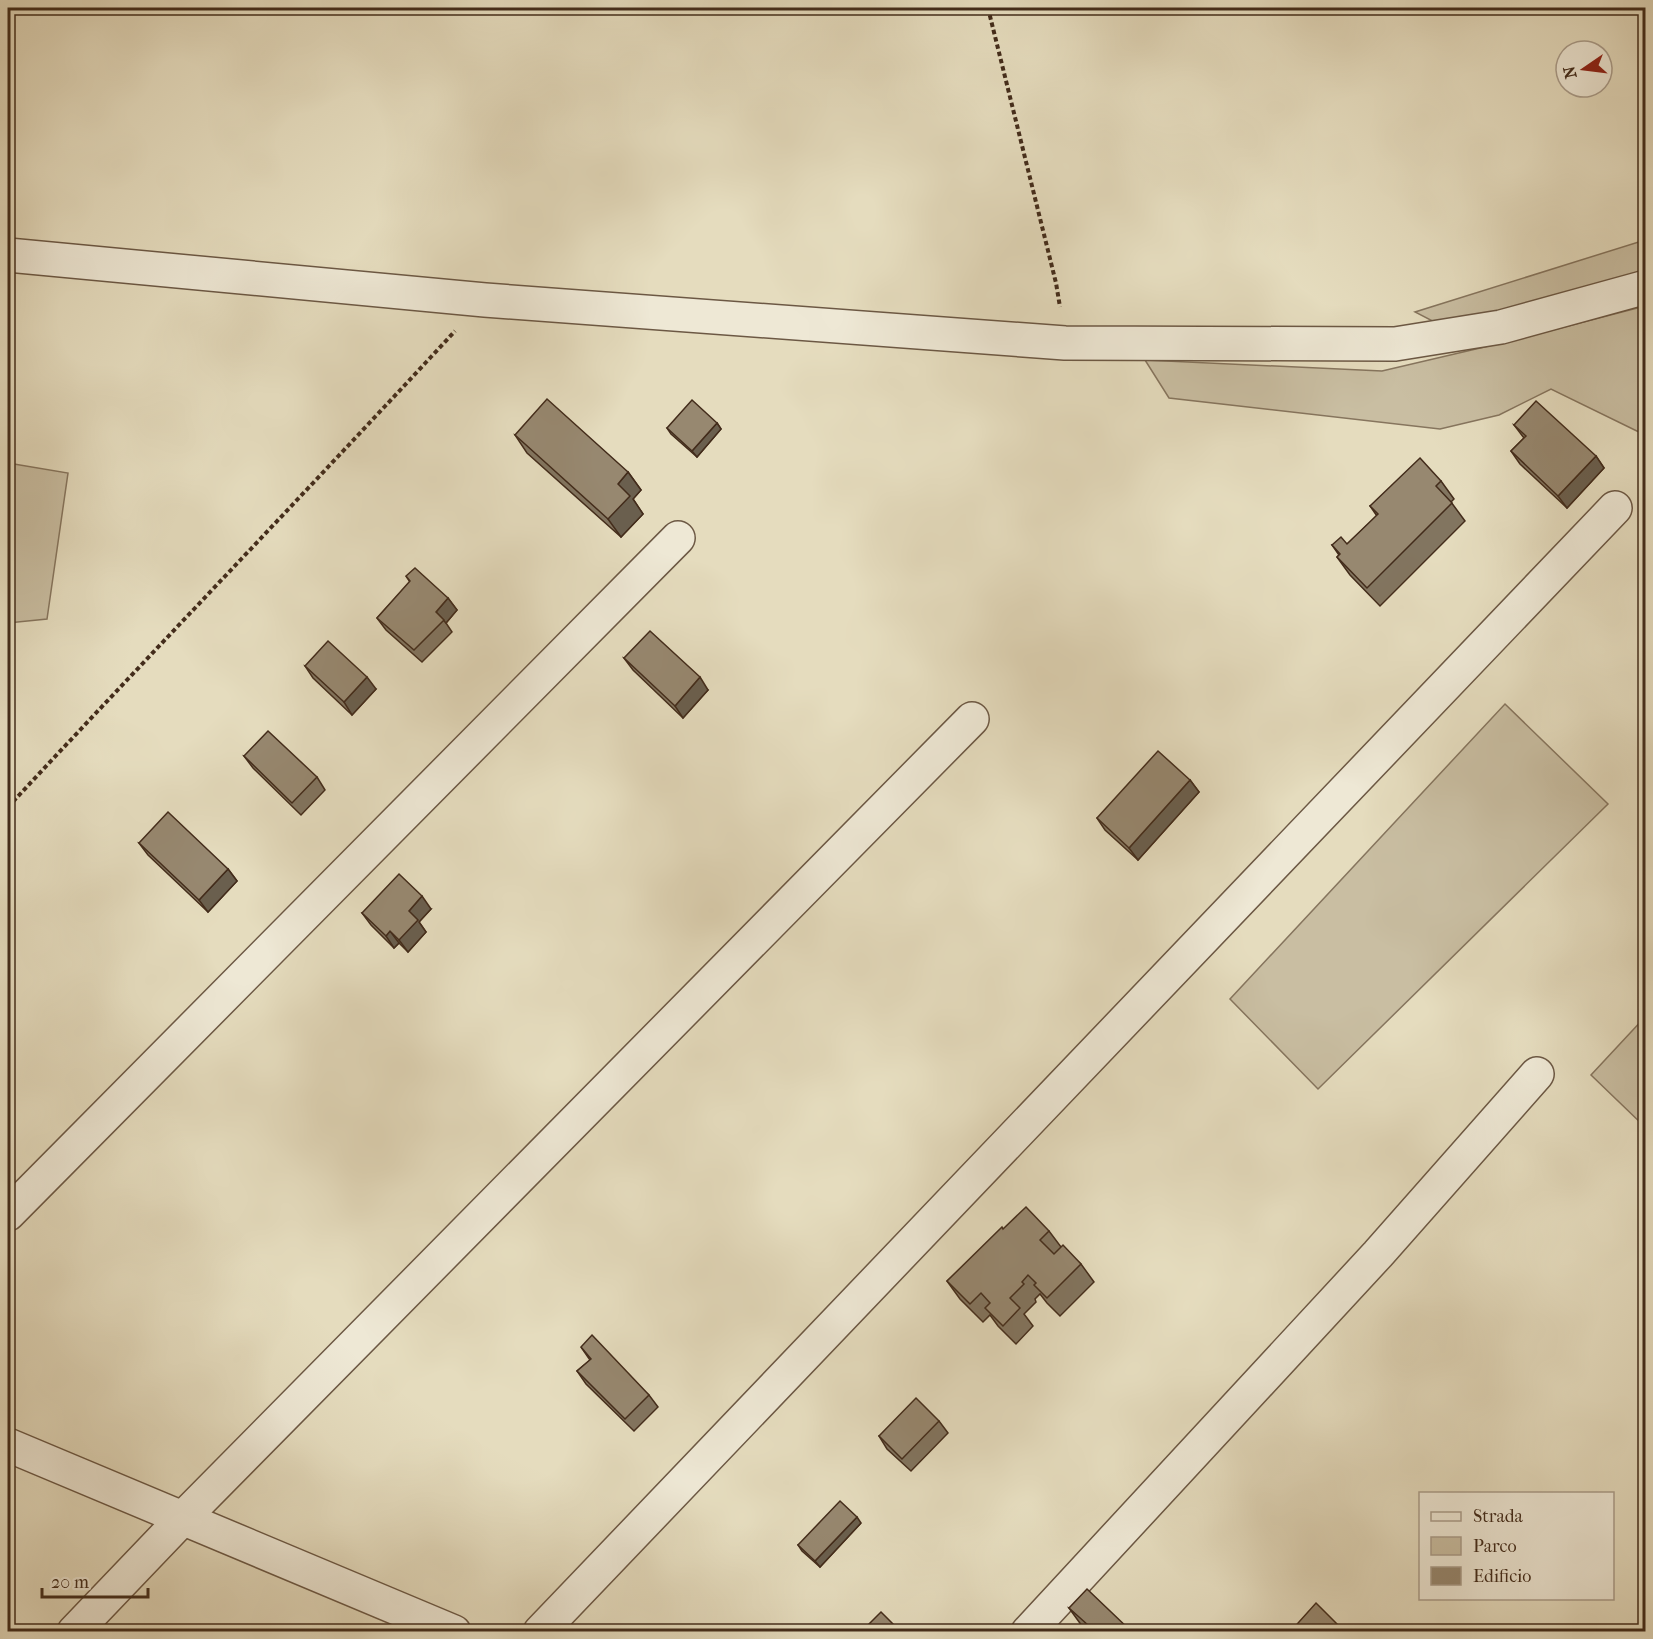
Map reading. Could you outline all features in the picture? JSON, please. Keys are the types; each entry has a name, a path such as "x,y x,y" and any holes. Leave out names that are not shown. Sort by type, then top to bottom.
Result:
{"street":[{"path":"8,255 485,300 1065,343 1395,344 1501,327 1646,287"},
{"path":"540,1632 1615,508"},
{"path":"8,1214 678,538"},
{"path":"74,1632 182,1518 972,719"},
{"path":"1028,1632 1378,1254 1537,1074"},
{"path":"8,1445 454,1632"}],"path":[{"path":"988,8 1056,283 1065,343"},
{"path":"8,807 485,300"}],"green space":[{"path":"1645,240 1645,274 1444,327 1415,312"},
{"path":"1645,306 1645,435 1551,389 1499,415 1440,429 1169,398 1145,360 1382,371"},
{"path":"8,463 68,473 47,619 8,623"},
{"path":"1505,704 1608,804 1318,1089 1230,999"},
{"path":"1645,1017 1645,1127 1591,1075"}],"building":[{"path":"547,399 628,472 618,484 630,496 608,519 515,435"},
{"path":"692,400 717,423 692,451 667,428"},
{"path":"1536,401 1596,456 1558,496 1511,451 1526,436 1514,425"},
{"path":"1420,458 1441,481 1436,486 1452,503 1367,588 1337,557 1340,554 1332,545 1341,537 1347,544 1378,514 1370,506"},
{"path":"415,568 448,598 436,612 444,620 414,650 377,618 410,581 406,576"},
{"path":"650,631 700,677 675,706 624,658"},
{"path":"328,641 367,677 344,702 305,666"},
{"path":"268,731 317,777 292,803 244,756"},
{"path":"1158,751 1190,780 1129,848 1097,818"},
{"path":"168,812 228,869 199,900 139,843"},
{"path":"399,874 422,896 409,911 418,920 399,940 390,931 386,936 362,913"},
{"path":"1026,1207 1049,1231 1040,1240 1054,1254 1063,1245 1081,1264 1047,1298 1028,1275 1022,1282 1024,1284 1010,1298 1020,1308 1003,1326 985,1308 990,1303 981,1293 970,1304 947,1281 1002,1227 1003,1229"},
{"path":"592,1335 649,1395 625,1419 577,1371 591,1359 581,1347"},
{"path":"916,1398 939,1421 902,1459 879,1436"},
{"path":"840,1501 857,1517 815,1561 798,1545"},
{"path":"1087,1589 1132,1632 1088,1632 1086,1629 1089,1626 1069,1608"},
{"path":"1316,1603 1345,1632 1290,1632"},
{"path":"881,1612 901,1632 861,1632"}]}
